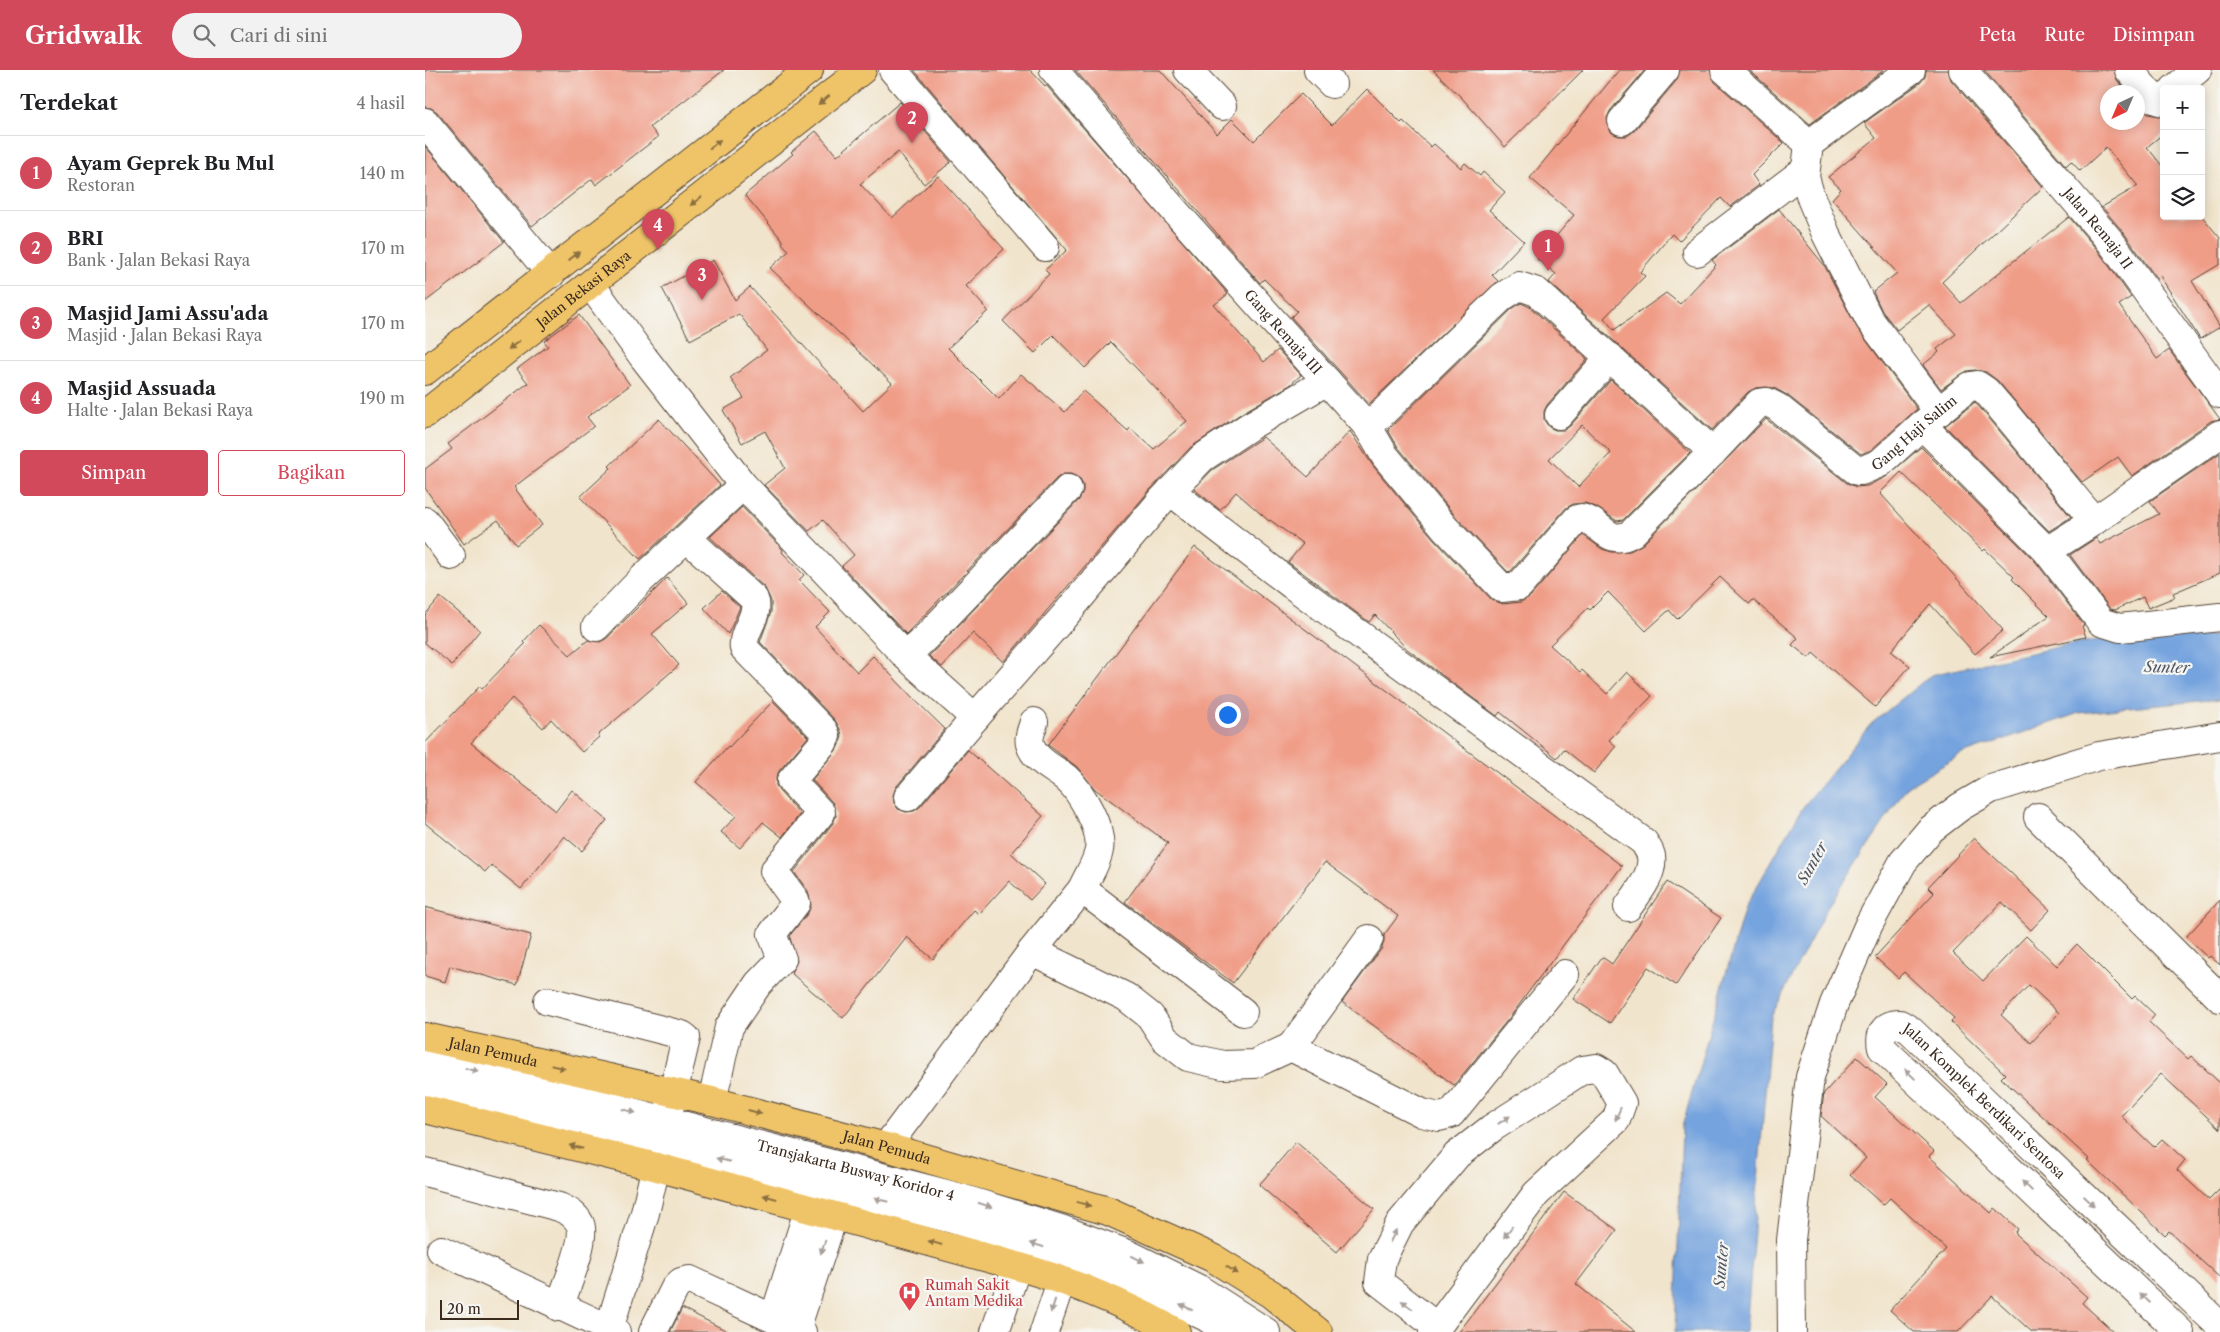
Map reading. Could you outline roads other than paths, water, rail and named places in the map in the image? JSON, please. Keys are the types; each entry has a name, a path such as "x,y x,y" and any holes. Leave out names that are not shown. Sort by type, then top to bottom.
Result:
{"main road":[{"path":"425,371 809,70"},
{"name":"Jalan Bekasi Raya","path":"425,414 862,70"},
{"name":"Jalan Pemuda","path":"425,1037 712,1101 886,1146 1109,1211 1213,1258 1271,1294 1318,1332"},
{"path":"425,1109 662,1144 821,1211 1062,1279 1146,1315 1177,1332"}],"street":[{"path":"893,70 1045,247"},
{"name":"Gang Remaja III","path":"1054,70 1174,210 1368,427 1385,456 1445,528 1497,585 1501,588 1512,588"},
{"path":"1188,70 1222,106"},
{"path":"1622,121 1665,70"},
{"path":"1725,70 1809,144"},
{"path":"1911,70 1809,144 1805,170 1811,198 1826,234 1869,319 1931,418 2047,551 2101,622 2120,628 2220,617"},
{"name":"Jalan Remaja II","path":"1963,70 2111,242 2220,394"},
{"path":"2129,70 2154,99 2160,100"},
{"path":"2179,85 2197,70"},
{"path":"425,122 551,274"},
{"path":"1697,252 1805,170"},
{"path":"591,285 644,358 743,485 906,656 975,718"},
{"path":"1368,427 1502,297 1519,286 1537,292 1713,452"},
{"path":"1559,415 1610,357"},
{"path":"908,797 1170,491 1202,458 1250,426 1327,381"},
{"name":"Gang Haji Salim","path":"1512,588 1524,582 1577,519 1585,518 1616,538 1623,538 1632,533 1759,403 1767,402 1777,407 1857,471 1861,471 1880,463 1970,386 1977,385 1987,391 2094,521"},
{"path":"2047,551 2220,434"},
{"path":"596,627 641,580 743,485"},
{"path":"906,656 1068,489"},
{"path":"1170,491 1292,585 1644,842 1651,855 1650,869 1642,888 1628,907"},
{"path":"425,521 451,556"},
{"path":"687,538 754,599 756,609 743,641 744,648 824,731 826,736 823,743 791,778 792,783 821,813 774,871 796,903 772,934 781,959 758,984 729,1027 712,1101"},
{"path":"886,1146 1032,951 1082,889 1100,849 1094,820 1080,794 1067,779 1041,760 1031,747 1029,742 1034,722"},
{"path":"1793,1332 1791,1240 1810,1077 1834,1004 1865,933 1903,862 1930,830 1960,807 1991,789 2099,756 2220,736"},
{"path":"2038,817 2220,998"},
{"path":"1082,889 1243,1012"},
{"path":"1032,951 1127,997 1150,1016 1165,1039 1188,1057 1223,1065 1254,1064 1291,1047 1369,939"},
{"path":"1291,1047 1422,1113 1445,1116 1451,1114 1565,974"},
{"path":"441,1250 559,1307 612,1330 645,1213 686,1040 685,1036 548,1001"},
{"name":"Jalan Komplek Berdikari Sentosa","path":"2180,1332 1882,1048 1880,1040 1882,1032 1887,1027 1900,1024 1910,1030 2220,1326"},
{"name":"Transjakarta Busway Koridor 4","path":"425,1058 662,1144 958,1197 1061,1229 1128,1254 1199,1289 1266,1332"},
{"path":"1597,1068 1604,1074 1622,1103 1617,1120 1536,1194 1435,1330 1379,1282 1382,1259 1400,1223 1457,1155 1492,1128 1582,1070 1597,1068"},
{"name":"Transjakarta Busway Koridor 4","path":"425,1086 662,1144 952,1219 1097,1264 1206,1317 1228,1332"},
{"path":"425,1172 572,1213 580,1225 581,1238 559,1307"},
{"path":"653,1332 675,1288 681,1282 691,1280 790,1326 821,1211"},
{"path":"995,1332 1017,1266"},
{"path":"1045,1332 1062,1279"}],"water":[{"name":"Sunter","path":"2144,633 2220,636 2220,699 2079,713 1962,754 1907,787 1828,906 1771,1017 1746,1332 1675,1332 1682,1127 1745,907 1803,807 1871,724 1931,675 2071,644"}],"place":[{"name":"BRI","path":"912,143"},
{"name":"Masjid Assuada","path":"658,250"},
{"name":"Ayam Geprek Bu Mul","path":"1548,271"},
{"name":"Masjid Jami Assu'ada","path":"702,300"},
{"name":"Rumah Sakit Antam Medika","path":"909,1312"}]}
